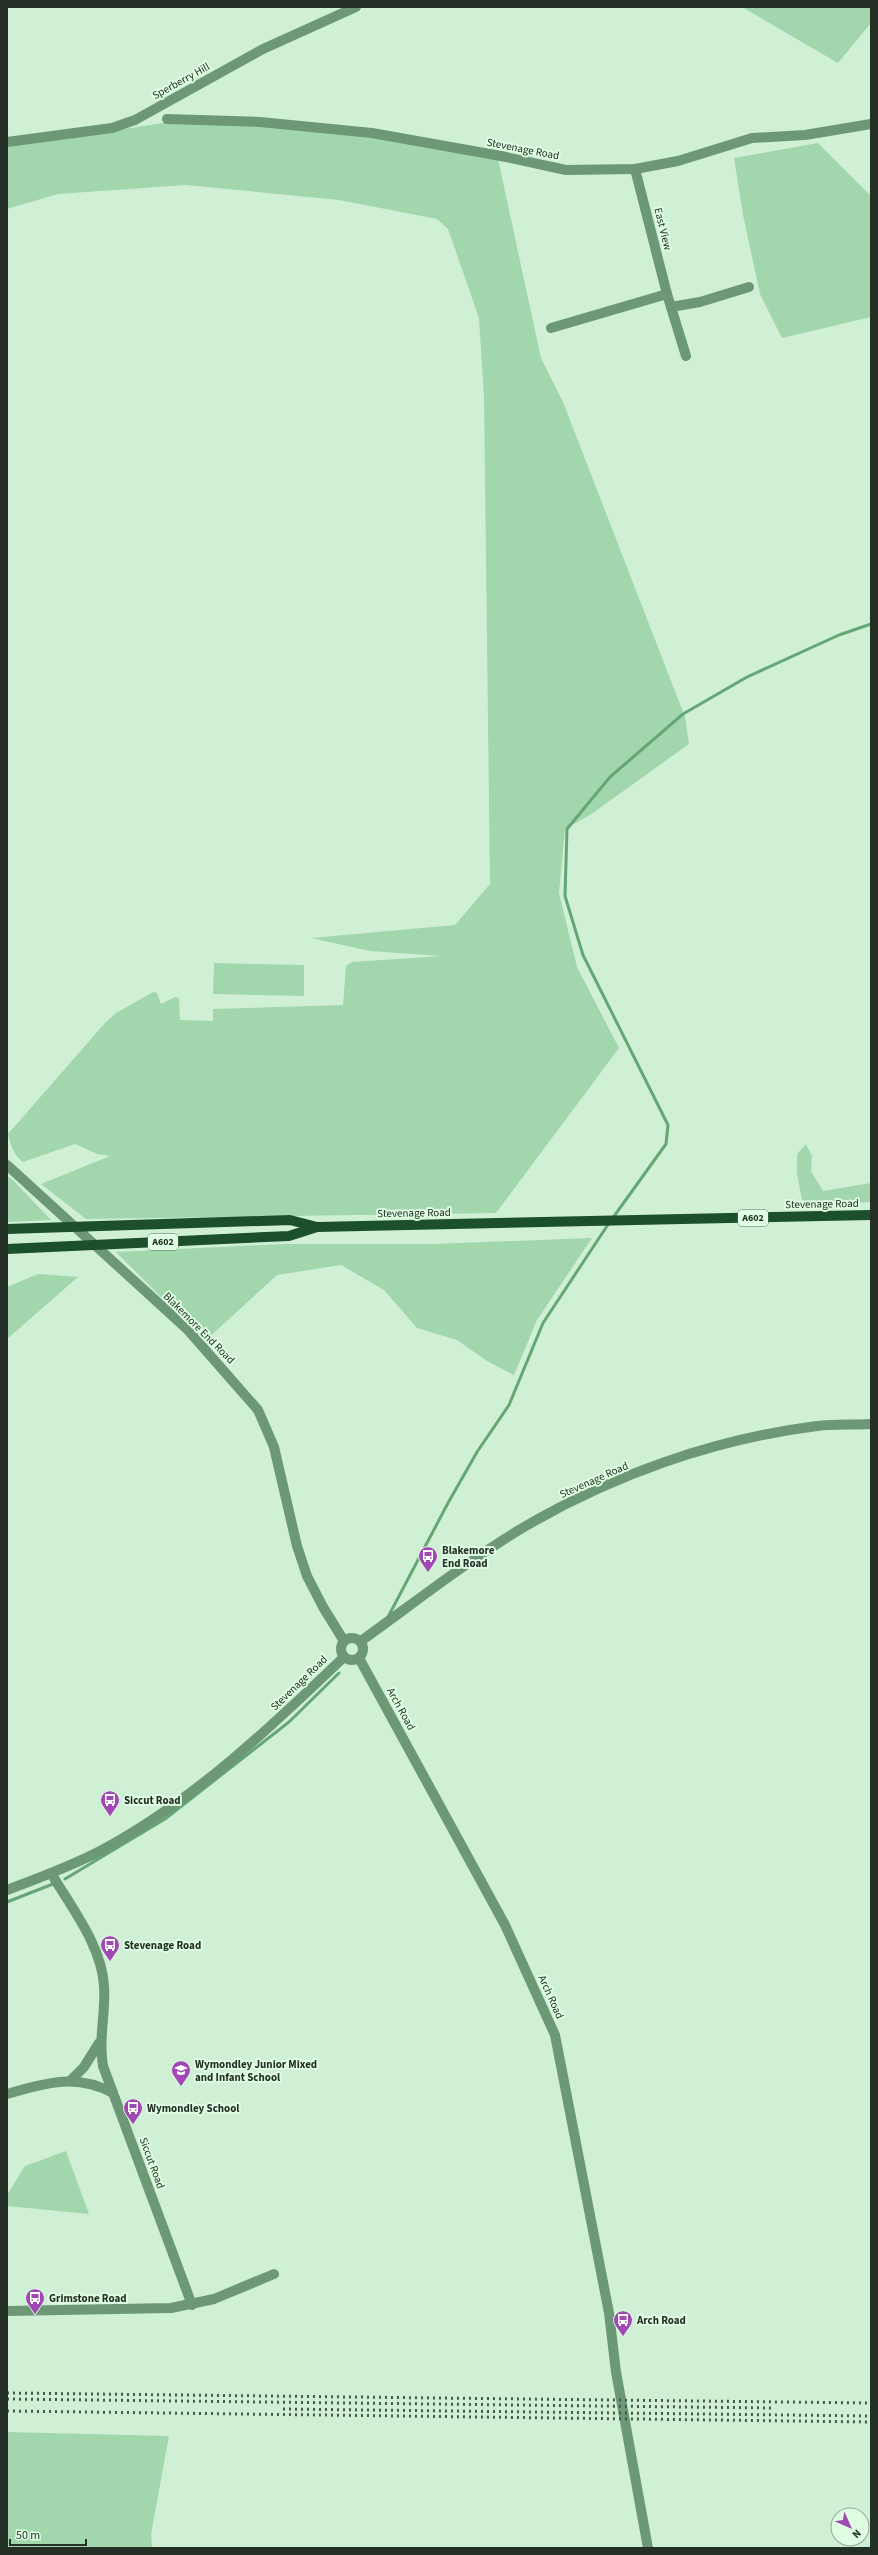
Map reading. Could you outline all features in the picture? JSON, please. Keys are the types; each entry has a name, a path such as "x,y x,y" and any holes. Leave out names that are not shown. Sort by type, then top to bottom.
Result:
{"main road":[{"name":"Stevenage Road","path":"317,1227 871,1215"},
{"name":"A602","path":"7,1229 290,1220 317,1227"},
{"name":"A602","path":"7,1250 289,1236 317,1227"}],"street":[{"name":"Sperberry Hill","path":"7,142 112,128 135,120 263,49 356,7"},
{"name":"Stevenage Road","path":"167,119 260,122 372,133 501,156 566,170 635,170 678,161 752,138 805,135 871,124"},
{"name":"East View","path":"635,170 667,294 686,356"},
{"path":"671,307 700,302 749,287"},
{"path":"551,328 667,294"},
{"name":"Blakemore End Road","path":"7,1165 186,1330 258,1410 274,1447 297,1546 307,1576 323,1607 344,1640"},
{"name":"Stevenage Road","path":"361,1641 524,1528 585,1494 663,1462 730,1443 817,1426 871,1424"},
{"path":"356,1638 361,1641 364,1647 359,1658 348,1660 344,1657 341,1645 344,1640 356,1638"},
{"name":"Stevenage Road","path":"7,1890 51,1873 101,1850 160,1814 283,1715 344,1657"},
{"name":"Arch Road","path":"359,1658 505,1925 555,2035 609,2313 618,2380 648,2548"},
{"name":"Siccut Road","path":"51,1873 88,1938 100,1968 104,1995 99,2043 103,2066 192,2305"},
{"path":"71,2080 84,2068 99,2043"},
{"path":"7,2094 71,2080 92,2084 113,2093"},
{"path":"7,2311 171,2308 192,2305 274,2274"}],"green space":[{"path":"742,7 871,7 871,23 838,63"},
{"path":"163,123 260,126 379,137 498,159 541,358 563,402 685,717 689,744 590,815 565,829 559,893 577,967 619,1048 496,1213 86,1219 41,1184 110,1156 97,1154 75,1144 23,1162 13,1150 10,1142 8,1134 105,1023 116,1013 153,992 157,993 161,1004 175,997 179,998 180,1020 213,1021 213,1009 343,1005 346,966 352,962 442,956 370,951 311,938 455,925 490,884 484,398 479,318 448,229 437,219 339,200 186,185 58,194 7,209 7,147"},
{"path":"818,143 871,196 871,317 782,338 760,294 743,215 734,158"},
{"path":"214,963 304,965 304,996 213,994"},
{"path":"806,1144 812,1156 811,1171 823,1191 871,1183 871,1202 803,1205 797,1174 797,1154"},
{"path":"7,1176 13,1180 51,1220 7,1222"},
{"path":"592,1238 537,1320 514,1375 487,1361 457,1340 417,1328 384,1290 341,1265 277,1275 205,1341 116,1252 285,1244 432,1244"},
{"path":"38,1274 78,1277 7,1339 7,1287"},
{"path":"66,2151 89,2214 7,2206 7,2195 25,2166"},
{"path":"7,2432 169,2436 151,2534 152,2548 7,2548"}],"waterway":[{"path":"612,1219 666,1144 668,1125 583,955 565,896 567,829 610,777 683,714 747,677 839,635 871,624"},
{"path":"388,1617 448,1503 477,1452 509,1405 543,1323 609,1223"},
{"path":"65,1879 165,1819 289,1722 339,1673"},
{"path":"7,1902 53,1884"}],"railway":[{"path":"7,2393 871,2403"},
{"path":"7,2399 771,2408"},
{"path":"283,2409 871,2416"},
{"path":"7,2411 871,2422"}],"place":[{"name":"Blakemore End Road","path":"428,1573"},
{"name":"Siccut Road","path":"110,1817"},
{"name":"Stevenage Road","path":"110,1962"},
{"name":"Wymondley Junior Mixed and Infant School","path":"181,2087"},
{"name":"Wymondley School","path":"133,2125"},
{"name":"Grimstone Road","path":"35,2315"},
{"name":"Arch Road","path":"623,2337"}]}
